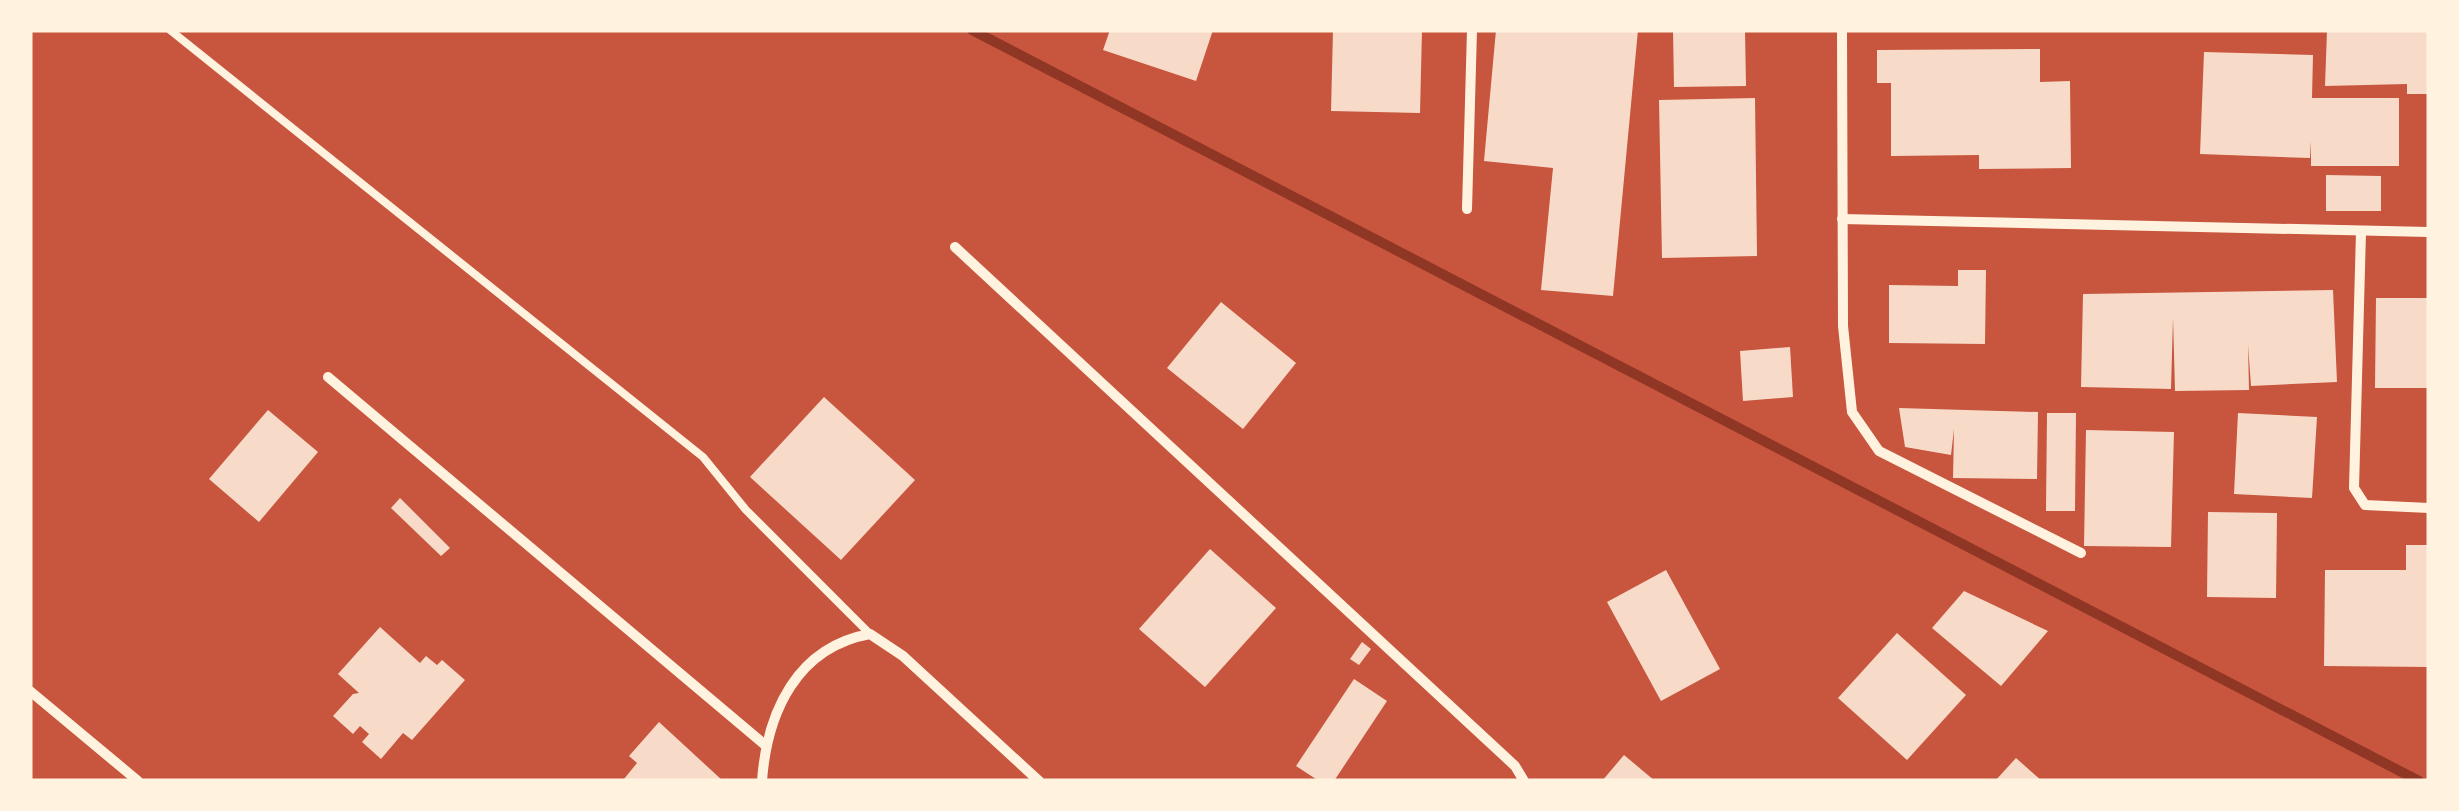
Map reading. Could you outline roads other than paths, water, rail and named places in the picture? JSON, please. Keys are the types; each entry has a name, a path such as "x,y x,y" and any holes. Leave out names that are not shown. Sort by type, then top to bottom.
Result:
{"street":[{"path":"1467,209 1472,30"},
{"path":"1842,30 1843,326 1852,412 1879,450 2081,553"},
{"path":"1842,219 2429,232"},
{"path":"2361,232 2354,488 2365,505 2429,508"},
{"path":"955,247 1515,766 1524,781"},
{"path":"328,377 764,744"},
{"path":"762,781 764,744 785,692 801,669 821,650 846,638 870,634 903,656 1039,781"},
{"path":"30,691 138,781"}],"lane":[{"path":"170,30 703,457 746,510 870,634"}],"waterway":[{"path":"972,30 2419,781"}]}
